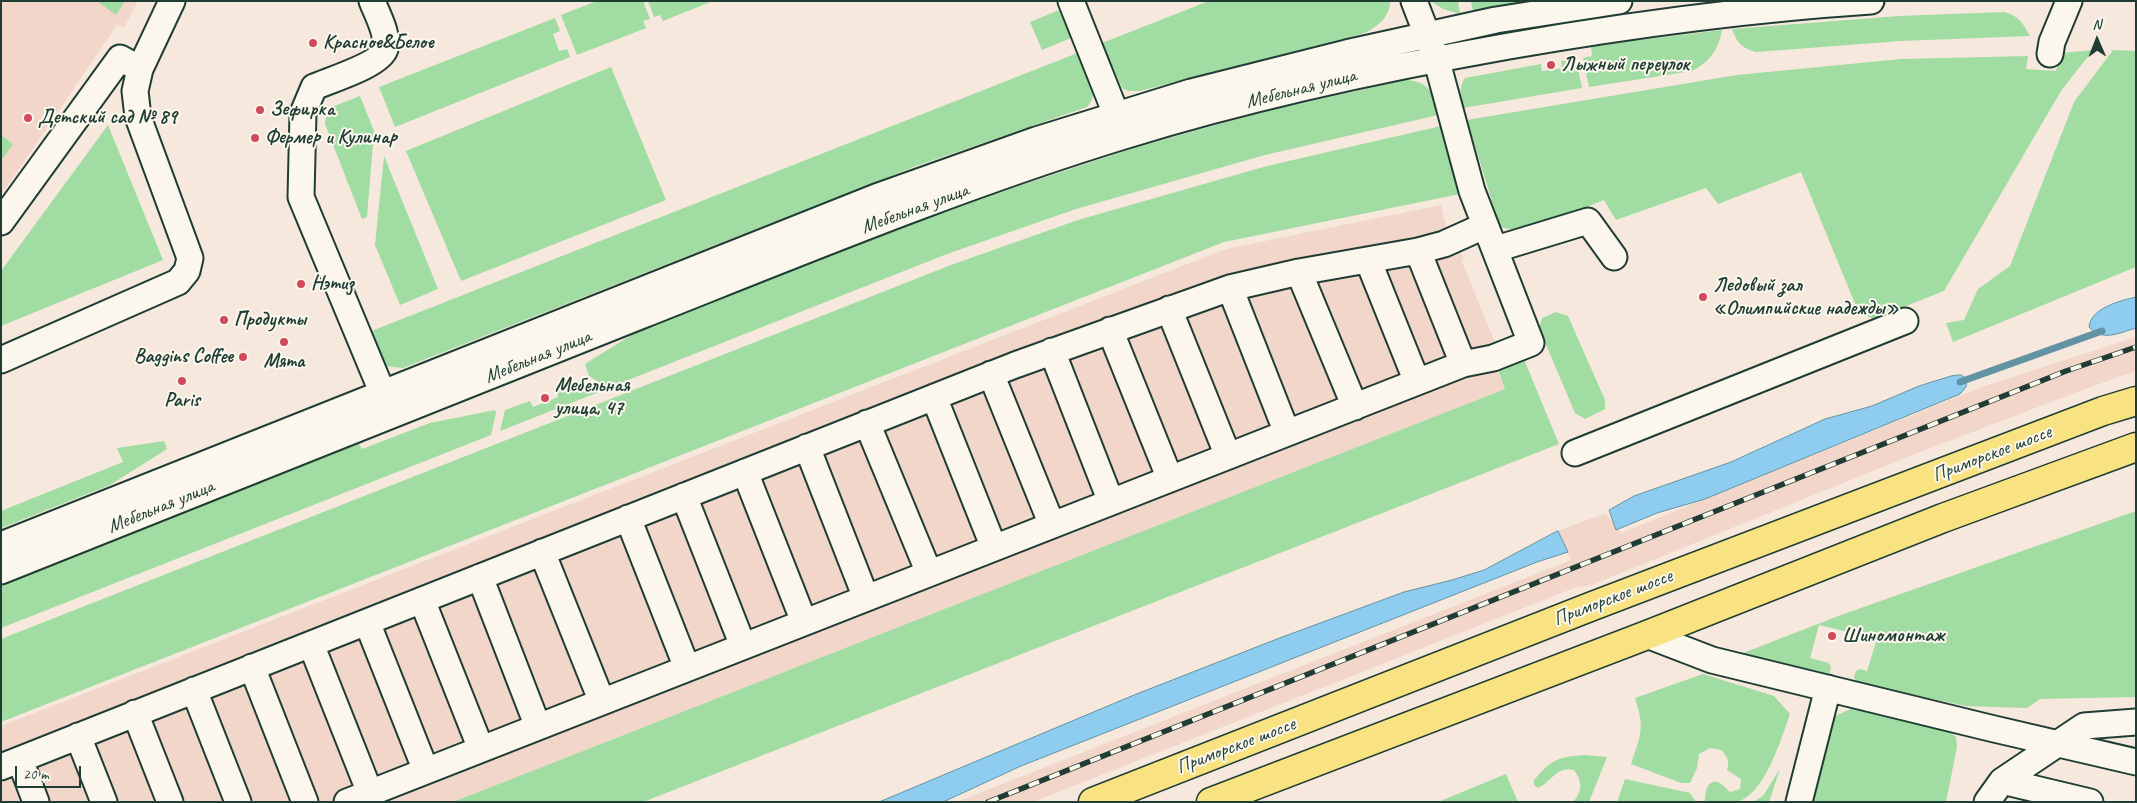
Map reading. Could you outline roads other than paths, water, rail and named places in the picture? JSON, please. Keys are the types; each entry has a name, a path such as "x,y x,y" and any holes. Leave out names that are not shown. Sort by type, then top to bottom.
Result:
{"main road":[{"name":"Приморское шоссе","path":"1093,802 1590,607 2103,411 2136,401"},
{"name":"Приморское шоссе","path":"1211,802 1647,635 1943,518 2136,447"}],"street":[{"path":"1,360 178,282 187,271 190,258 138,118 135,91 140,69 172,1"},
{"path":"372,1 385,34 385,49 376,60 314,86 303,113 301,197 383,394"},
{"path":"1071,1 1120,125"},
{"path":"347,802 1354,406 1463,364 1493,358 1532,343 1496,249 1484,226 1436,58 1414,1"},
{"name":"Мебельная улица","path":"1,571 883,220 1032,166 1120,125 1268,72 1496,20 1619,1"},
{"name":"Мебельная улица","path":"1,545 876,197 1027,143 1265,97 1436,58 1613,29 1791,4 1871,1"},
{"path":"2050,54 2052,42 2069,1"},
{"path":"1,222 120,58 140,69"},
{"path":"1496,249 1588,221 1614,257"},
{"path":"36,802 11,763 1052,351 1230,288 1299,272 1418,251 1444,244 1484,226"},
{"path":"1418,251 1463,364"},
{"path":"1368,260 1417,382"},
{"path":"1299,272 1354,406"},
{"path":"1230,288 1287,433"},
{"path":"1169,309 1228,456"},
{"path":"1575,453 1906,321"},
{"path":"1110,330 1170,479"},
{"path":"1052,351 1111,502"},
{"path":"992,374 1052,526"},
{"path":"934,397 994,548"},
{"path":"867,423 929,574"},
{"path":"807,447 866,598"},
{"path":"745,472 804,622"},
{"path":"684,496 743,646"},
{"path":"628,518 687,668"},
{"path":"542,552 602,702"},
{"path":"480,577 538,727"},
{"path":"422,600 481,749"},
{"path":"367,622 426,771"},
{"path":"1647,635 1712,660 2136,762"},
{"path":"311,644 370,793"},
{"path":"252,668 305,802"},
{"path":"1799,802 1828,688"},
{"path":"194,690 238,802"},
{"path":"135,714 170,802"},
{"path":"1987,802 2002,781 2084,726 2136,722"},
{"path":"78,736 104,802"},
{"path":"2002,781 2090,802"}],"water":[{"path":"2136,297 2136,328 2117,334 2105,335 2094,332 2089,327 2091,320 2100,310 2114,303"},
{"path":"1961,375 1967,379 1966,387 1960,394 1705,499 1657,513 1616,530 1609,510 1634,496 1731,462 1825,419 1872,406 1919,386 1951,376"},
{"path":"1558,531 1568,552 1537,562 1021,766 943,802 879,802 1134,695 1277,639 1404,592 1484,570"}],"waterway":[{"path":"1960,382 2102,331"}],"railway":[{"path":"988,802 2066,371 2136,347"}],"place":[{"name":"Красное&Белое","path":"313,43"},
{"name":"Лыжный переулок","path":"1551,65"},
{"name":"Зефирка","path":"260,110"},
{"name":"Детский сад № 89","path":"28,118"},
{"name":"Фермер и Кулинар","path":"255,138"},
{"name":"Нэтиз","path":"301,284"},
{"name":"Ледовый зал «Олимпийские надежды»","path":"1703,297"},
{"name":"Продукты","path":"224,320"},
{"name":"Мята","path":"284,342"},
{"name":"Baggins Coffee","path":"243,357"},
{"name":"Paris","path":"182,381"},
{"name":"Мебельная улица, 47","path":"545,398"},
{"name":"Шиномонтаж","path":"1832,636"}]}
